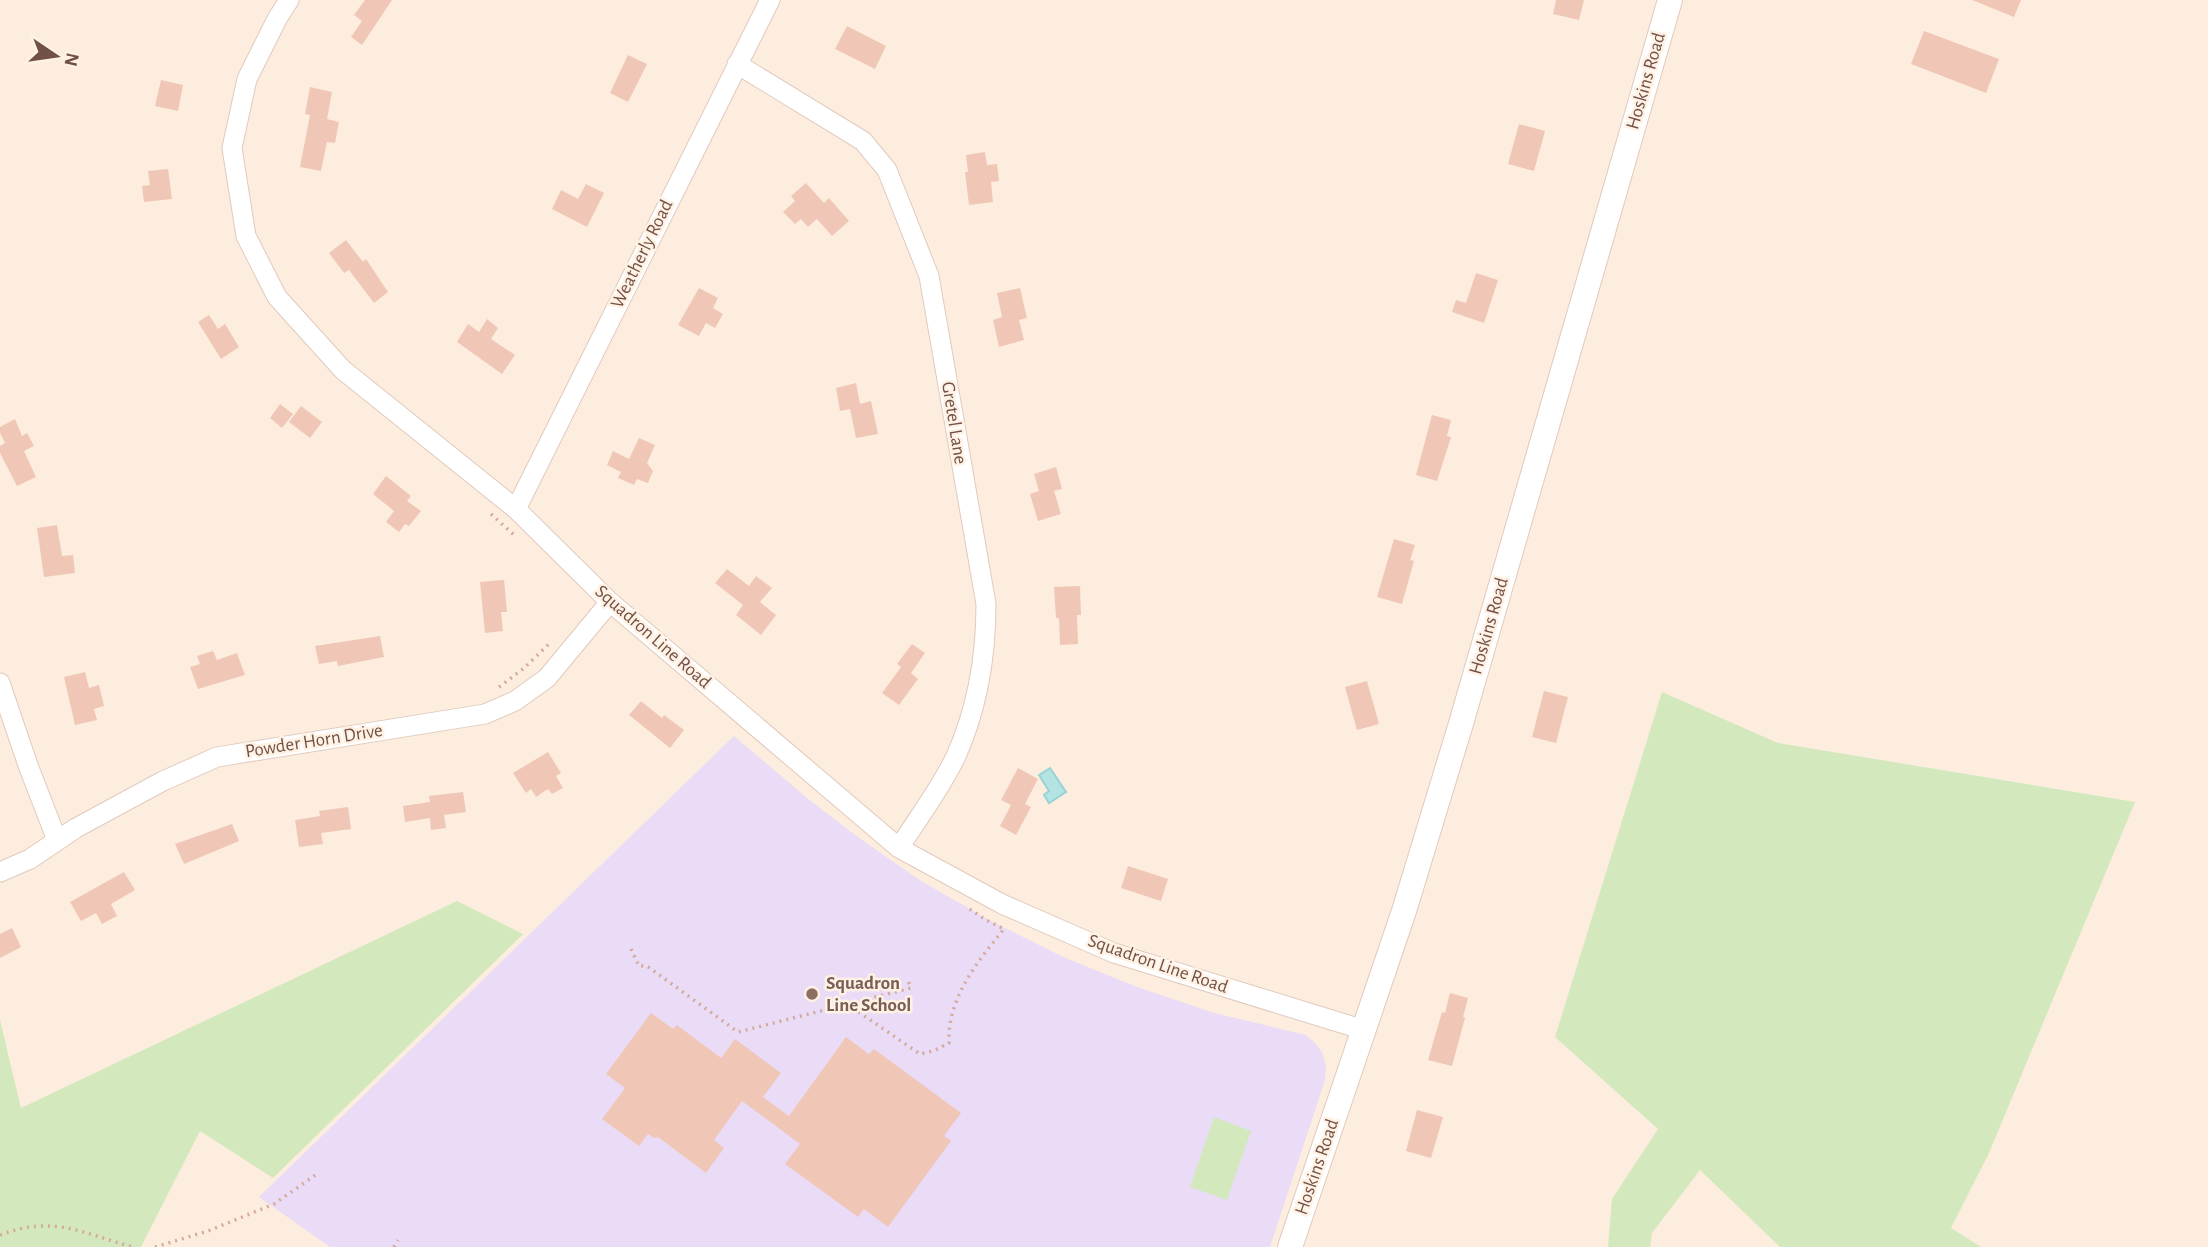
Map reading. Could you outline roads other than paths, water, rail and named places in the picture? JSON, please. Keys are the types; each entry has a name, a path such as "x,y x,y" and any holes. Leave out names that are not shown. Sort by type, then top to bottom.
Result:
{"street":[{"name":"Squadron Line Road","path":"289,0 247,79 232,148 246,236 277,297 343,370 516,509 610,602 899,848 1002,904 1114,953 1364,1030"},
{"name":"Weatherly Road","path":"516,509 770,0"},
{"name":"Hoskins Road","path":"1290,1247 1364,1030 1461,727 1670,0"},
{"name":"Gretel Lane","path":"737,64 863,141 887,170 929,276 986,604 986,640 976,702 955,757 899,848"},
{"name":"Powder Horn Drive","path":"0,872 30,859 57,840 163,781 217,757 485,714 515,701 547,678 610,602"},
{"path":"0,683 57,840"}],"water":[{"path":"1050,768 1066,792 1049,803 1044,795 1049,791 1039,775"}],"place":[{"name":"Squadron Line School","path":"812,994"}]}
